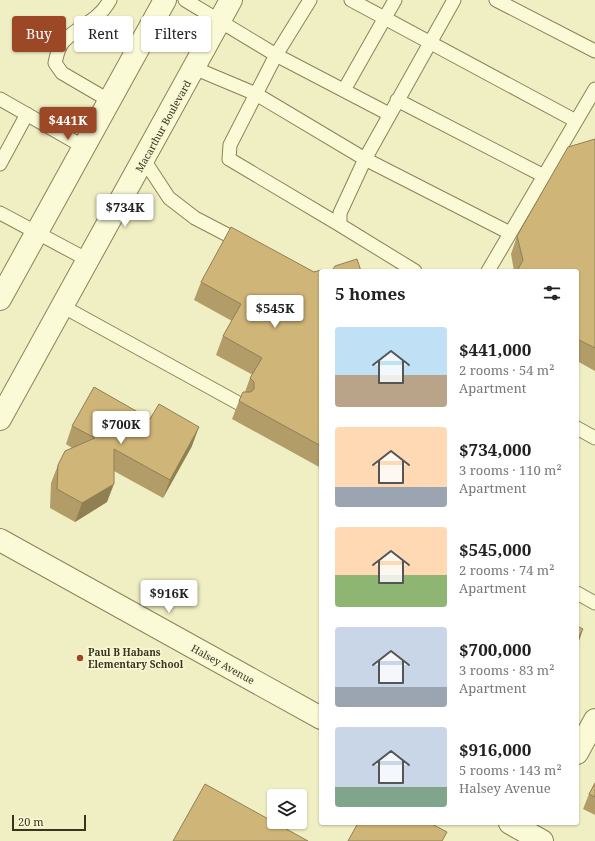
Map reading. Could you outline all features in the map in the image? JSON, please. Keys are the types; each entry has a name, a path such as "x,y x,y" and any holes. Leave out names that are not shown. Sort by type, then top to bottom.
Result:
{"street":[{"path":"0,299 165,0"},
{"name":"Macarthur Boulevard","path":"0,419 231,0"},
{"name":"Halsey Avenue","path":"0,540 319,717"},
{"path":"579,749 595,720"},
{"path":"514,825 535,835"}],"lane":[{"path":"110,0 104,10 93,21 64,41 57,52 55,63 62,73 110,101"},
{"path":"185,0 221,20 276,55 389,114"},
{"path":"310,0 276,55 230,145 229,159 412,269"},
{"path":"351,0 576,121"},
{"path":"344,90 395,0"},
{"path":"340,225 340,213 365,159 454,0"},
{"path":"496,0 595,51"},
{"path":"194,68 256,94 365,159 510,234"},
{"path":"489,269 595,89"},
{"path":"0,99 84,146"},
{"path":"397,100 544,176"},
{"path":"0,164 27,114"},
{"path":"144,160 169,198 195,218 258,251"},
{"path":"0,213 88,260"},
{"path":"62,306 240,404"},
{"path":"579,429 595,438"},
{"path":"579,594 595,603"}],"building":[{"path":"595,139 595,348 579,340 579,269 518,269 523,260 517,236 568,147"},
{"path":"231,227 314,272 319,271 319,445 239,401 243,392 251,392 254,389 254,382 250,378 262,358 223,336 241,304 201,282"},
{"path":"357,259 360,269 333,269 335,266"},
{"path":"94,387 150,419 159,404 199,427 170,480 114,449 114,484 82,503 57,489 58,465 65,451 95,438 72,426"},
{"path":"579,627 583,629 579,636"},
{"path":"595,783 595,797 589,794"},
{"path":"205,784 267,818 267,829 286,829 308,841 173,841"},
{"path":"357,825 434,825 447,832 442,841 348,841"}],"place":[{"name":"Paul B Habans Elementary School","path":"80,658"}]}
